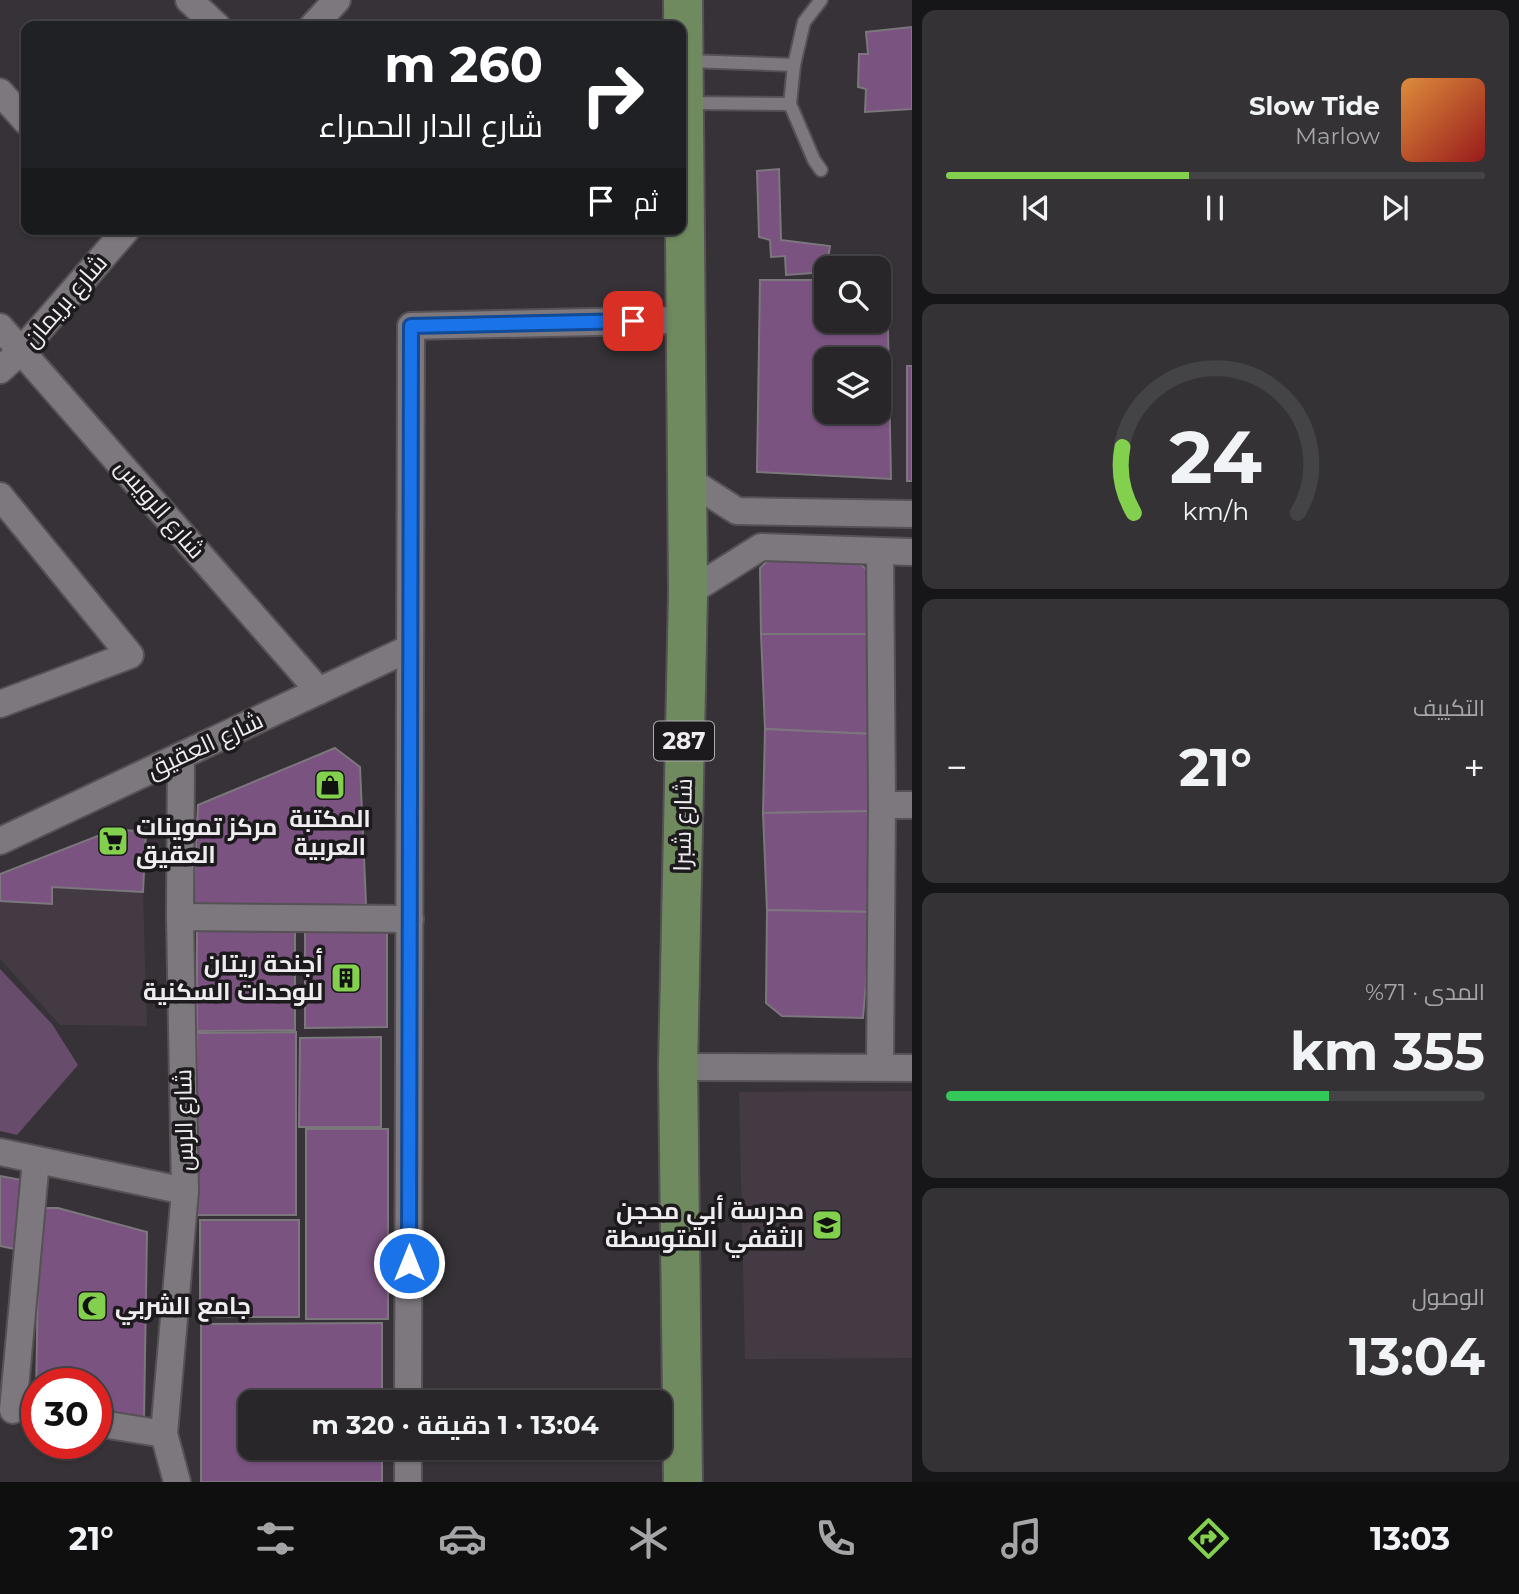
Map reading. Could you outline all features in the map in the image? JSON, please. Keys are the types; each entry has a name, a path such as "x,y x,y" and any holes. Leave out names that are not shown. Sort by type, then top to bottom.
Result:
{"main road":[{"name":"شارع شبرا","path":"683,0 683,21"},
{"name":"شارع شبرا","path":"683,1482 678,1067 688,593 685,235"}],"street":[{"path":"189,0 212,21"},
{"path":"318,21 337,0"},
{"path":"0,92 21,115"},
{"name":"شارع بريمان","path":"0,370 21,351 122,235"},
{"path":"408,1390 411,326 685,320"},
{"name":"شارع الرويس","path":"0,327 319,691"},
{"path":"687,479 737,511 912,514"},
{"path":"0,496 130,655 0,704"},
{"path":"688,593 761,547 912,552"},
{"path":"880,552 880,1068"},
{"name":"شارع العقيق","path":"0,841 410,648"},
{"name":"شارع الرس","path":"177,1482 164,1434 185,1191 180,917 181,756"},
{"path":"882,804 912,804"},
{"path":"180,917 410,919"},
{"path":"678,1067 912,1068"},
{"path":"0,1152 185,1191"},
{"path":"17,1410 36,1160"},
{"path":"112,1426 164,1434"},
{"path":"408,1460 408,1482"}],"lane":[{"path":"821,0 804,22 794,65 790,104 821,170"},
{"path":"686,61 794,65"},
{"path":"686,103 790,104"}],"shaded area":[{"path":"52,887 143,892 147,1026 60,1025 0,959 0,901 51,904"},
{"path":"0,969 52,1024 78,1065 17,1135 0,1131"},
{"name":"مدرسة أبي محجن الثقفي المتوسطة","path":"912,1091 912,1358 745,1359 739,1092"}],"building":[{"path":"912,27 912,109 865,112 866,89 858,87 859,54 868,54 866,32"},
{"path":"779,169 781,240 830,246 828,256 814,256 814,273 786,275 785,256 771,257 770,240 759,237 757,171"},
{"path":"760,280 814,280 814,333 888,333 888,347 814,347 814,424 890,424 891,479 757,472"},
{"path":"907,366 912,366 912,481 907,481"},
{"path":"772,557 855,560 872,574 871,634 761,634 760,568"},
{"path":"761,634 871,634 872,734 765,729"},
{"path":"765,729 872,734 871,811 763,813"},
{"path":"335,748 360,767 366,904 193,910 198,805"},
{"path":"871,811 872,912 767,910 763,813"},
{"path":"113,830 146,831 143,892 52,887 52,904 0,901 0,874"},
{"path":"767,910 872,912 863,1018 782,1016 766,1003"},
{"name":"أجنحة ريتان للوحدات السكنية","path":"305,928 387,928 387,1027 305,1028"},
{"path":"197,930 295,930 295,1030 197,1031"},
{"path":"296,1032 296,1215 197,1215 197,1033"},
{"path":"381,1037 381,1127 299,1127 300,1038"},
{"path":"306,1129 388,1129 388,1319 306,1319"},
{"path":"0,1176 27,1181 15,1249 0,1246"},
{"name":"جامع الشربي","path":"39,1208 58,1208 147,1232 144,1418 112,1413 112,1368 36,1368"},
{"path":"200,1220 299,1220 299,1317 200,1317"},
{"path":"382,1323 382,1390 238,1390 238,1460 382,1460 382,1482 201,1482 201,1324"}],"place":[{"name":"المكتبة العربية","path":"330,785"},
{"name":"مركز تموينات العقيق","path":"113,841"},
{"name":"أجنحة ريتان للوحدات السكنية","path":"346,978"},
{"name":"مدرسة أبي محجن الثقفي المتوسطة","path":"827,1225"},
{"name":"جامع الشربي","path":"92,1306"}],"route":[{"path":"409,1263 411,326 633,321"}]}
